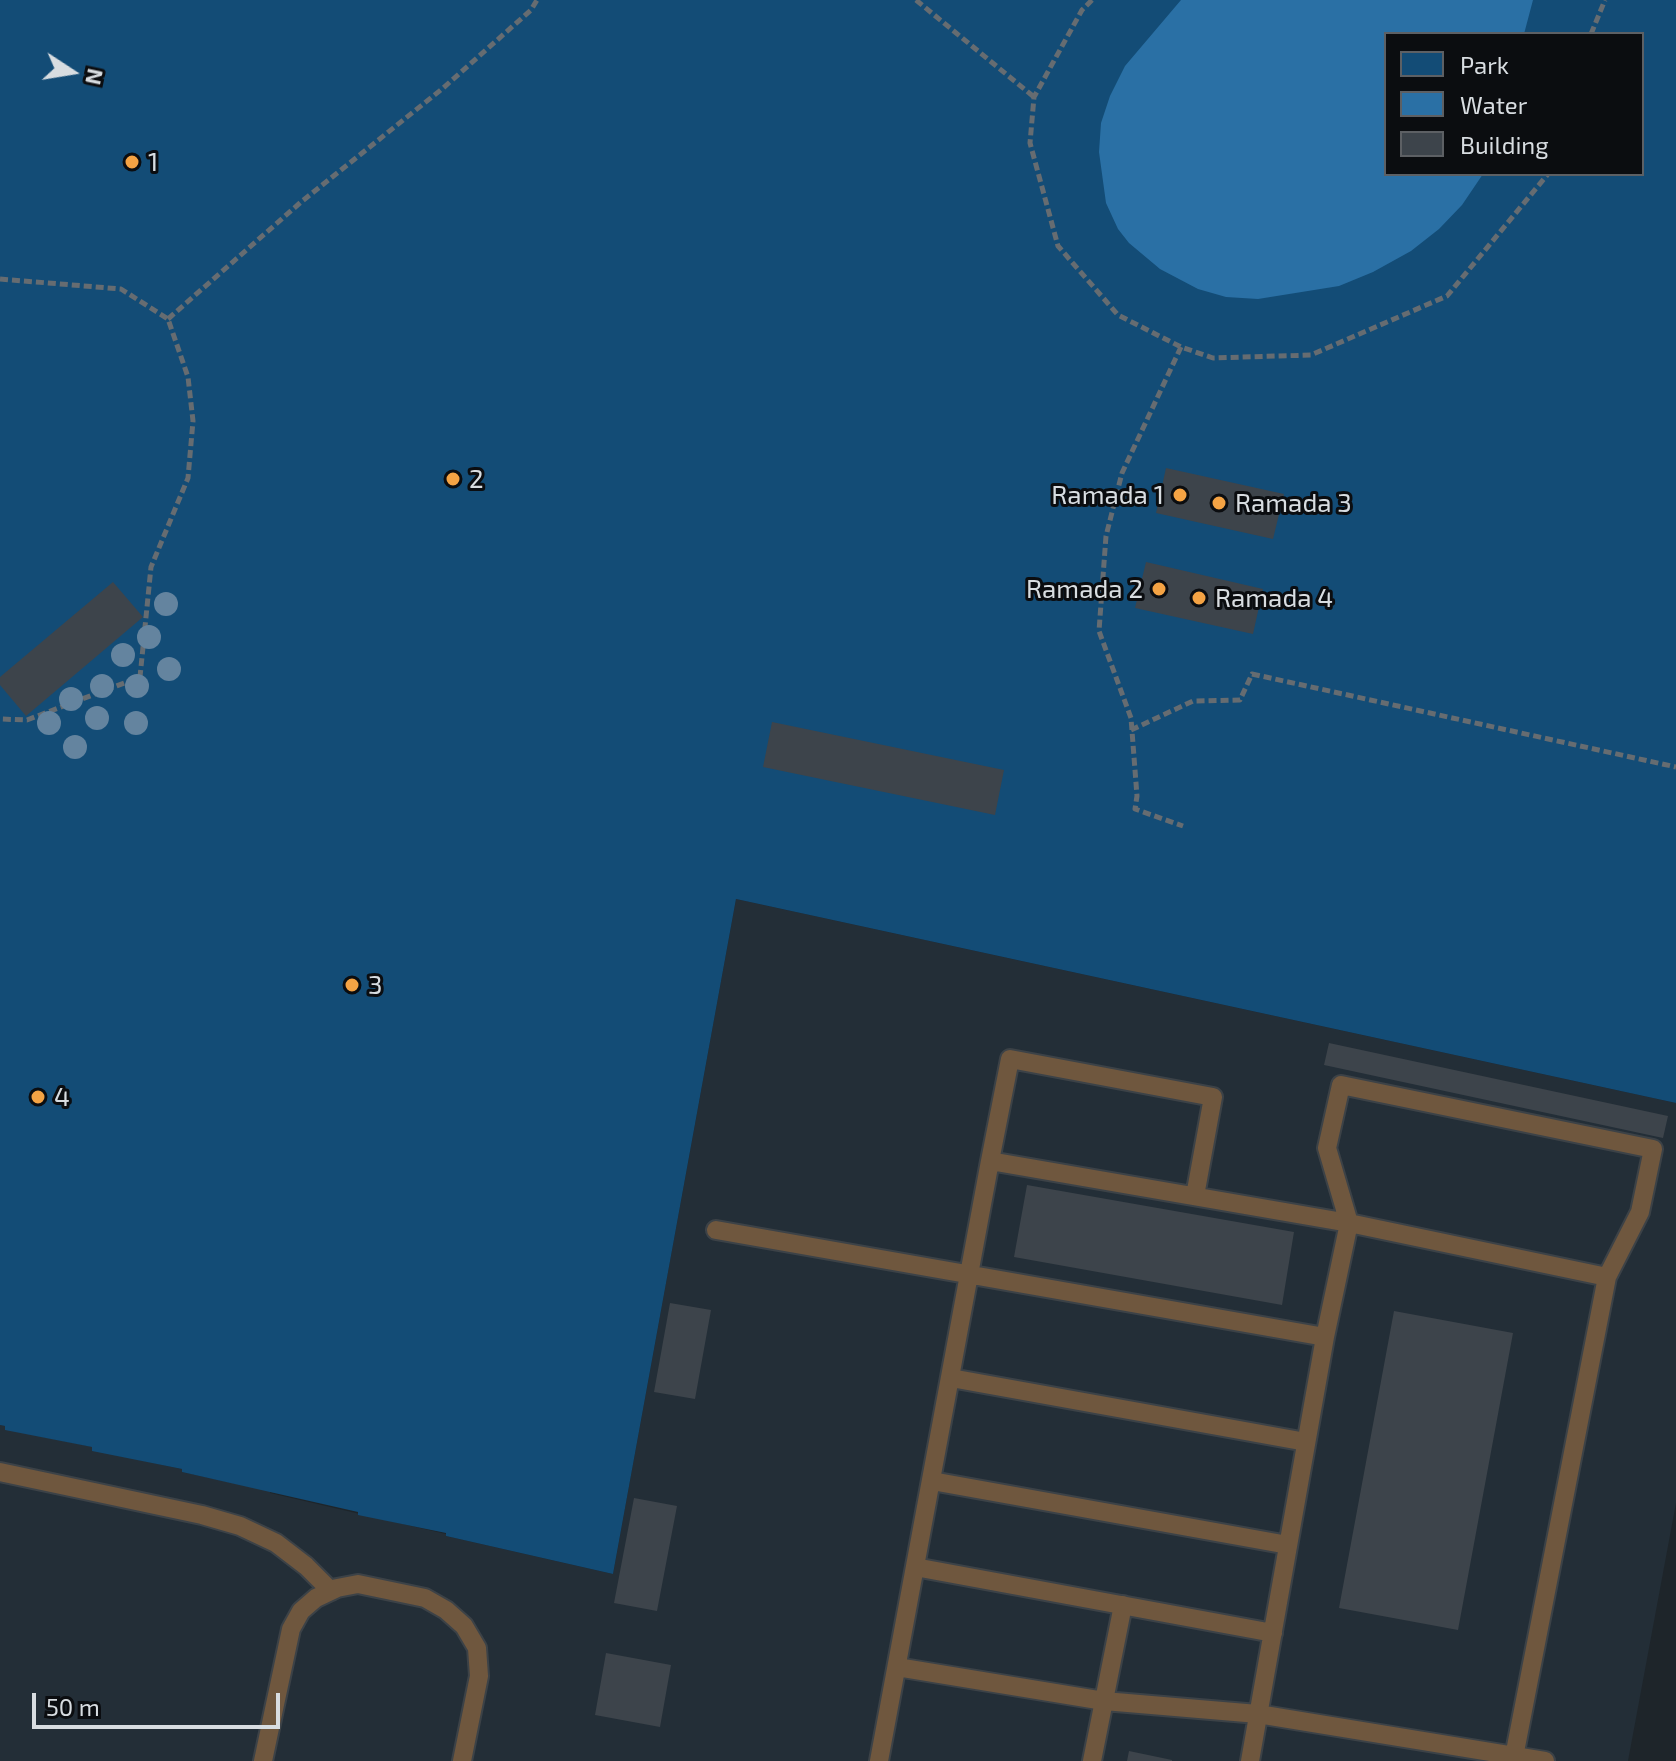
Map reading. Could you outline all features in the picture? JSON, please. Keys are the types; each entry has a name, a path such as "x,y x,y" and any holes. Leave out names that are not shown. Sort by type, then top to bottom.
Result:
{"lane":[{"path":"879,1761 1010,1059 1213,1097 1195,1196"},
{"path":"1250,1761 1325,1337 1349,1223 1327,1148 1341,1085 1653,1149 1640,1212 1607,1277 1514,1757"},
{"path":"990,1161 1349,1223 1607,1277"},
{"path":"716,1230 1325,1337"},
{"path":"951,1378 1306,1442"},
{"path":"0,1472 240,1526 276,1543 331,1591"},
{"path":"932,1481 1288,1545"},
{"path":"915,1567 1273,1633"},
{"path":"263,1761 291,1629 301,1611 316,1598 358,1584 425,1598 446,1610 464,1626 477,1648 479,1676 462,1761"},
{"path":"1092,1761 1123,1605"},
{"path":"897,1667 1104,1701 1258,1714 1545,1761"}],"path":[{"path":"168,319 301,202 442,89 531,10 537,0"},
{"path":"916,0 1034,97"},
{"path":"1092,0 1082,10 1034,97 1030,143 1058,246 1118,315 1181,347 1213,358 1311,355 1447,296 1546,176"},
{"path":"1592,32 1605,0"},
{"path":"0,279 121,289 168,319 188,377 193,421 188,478 151,567 140,677 27,720 0,719"},
{"path":"1181,347 1122,473 1106,536 1099,631 1131,718 1137,796 1135,809 1183,826"},
{"path":"1131,730 1193,701 1240,700 1252,674 1676,767"}],"shaded area":[{"path":"736,899 1676,1103 1676,1503 1628,1761 0,1761 0,1425 6,1426 5,1429 93,1447 92,1450 182,1469 182,1472 613,1574"}],"green space":[{"path":"0,0 1676,0 1676,1103 736,899 613,1574 358,1515 358,1512 182,1472 182,1469 92,1451 92,1447 5,1430 5,1426 0,1425"}],"water":[{"path":"1181,0 1533,0 1525,32 1384,32 1384,176 1482,176 1462,205 1439,229 1411,251 1339,286 1258,299 1226,297 1198,289 1160,269 1129,243 1118,229 1106,203 1099,152 1101,123 1125,66"}],"building":[{"path":"1166,468 1284,494 1273,539 1156,513"},
{"path":"1146,562 1263,589 1253,634 1135,608"},
{"path":"113,582 143,617 26,716 0,685 0,677"},
{"path":"772,722 1004,770 995,815 763,767"},
{"path":"1329,1043 1668,1116 1663,1138 1324,1065"},
{"path":"1027,1185 1294,1232 1282,1305 1014,1257"},
{"path":"670,1303 711,1310 695,1399 654,1392"},
{"path":"1394,1311 1513,1333 1458,1630 1339,1608"},
{"path":"634,1498 677,1506 657,1611 614,1603"},
{"path":"606,1653 671,1665 660,1727 595,1715"},
{"path":"1129,1751 1172,1760 1172,1761 1127,1761"}],"place":[{"name":"1","path":"132,162"},
{"name":"2","path":"453,479"},
{"name":"Ramada 1","path":"1180,495"},
{"name":"Ramada 3","path":"1219,503"},
{"name":"Ramada 2","path":"1159,589"},
{"name":"Ramada 4","path":"1199,598"},
{"name":"3","path":"352,985"},
{"name":"4","path":"38,1097"}]}
